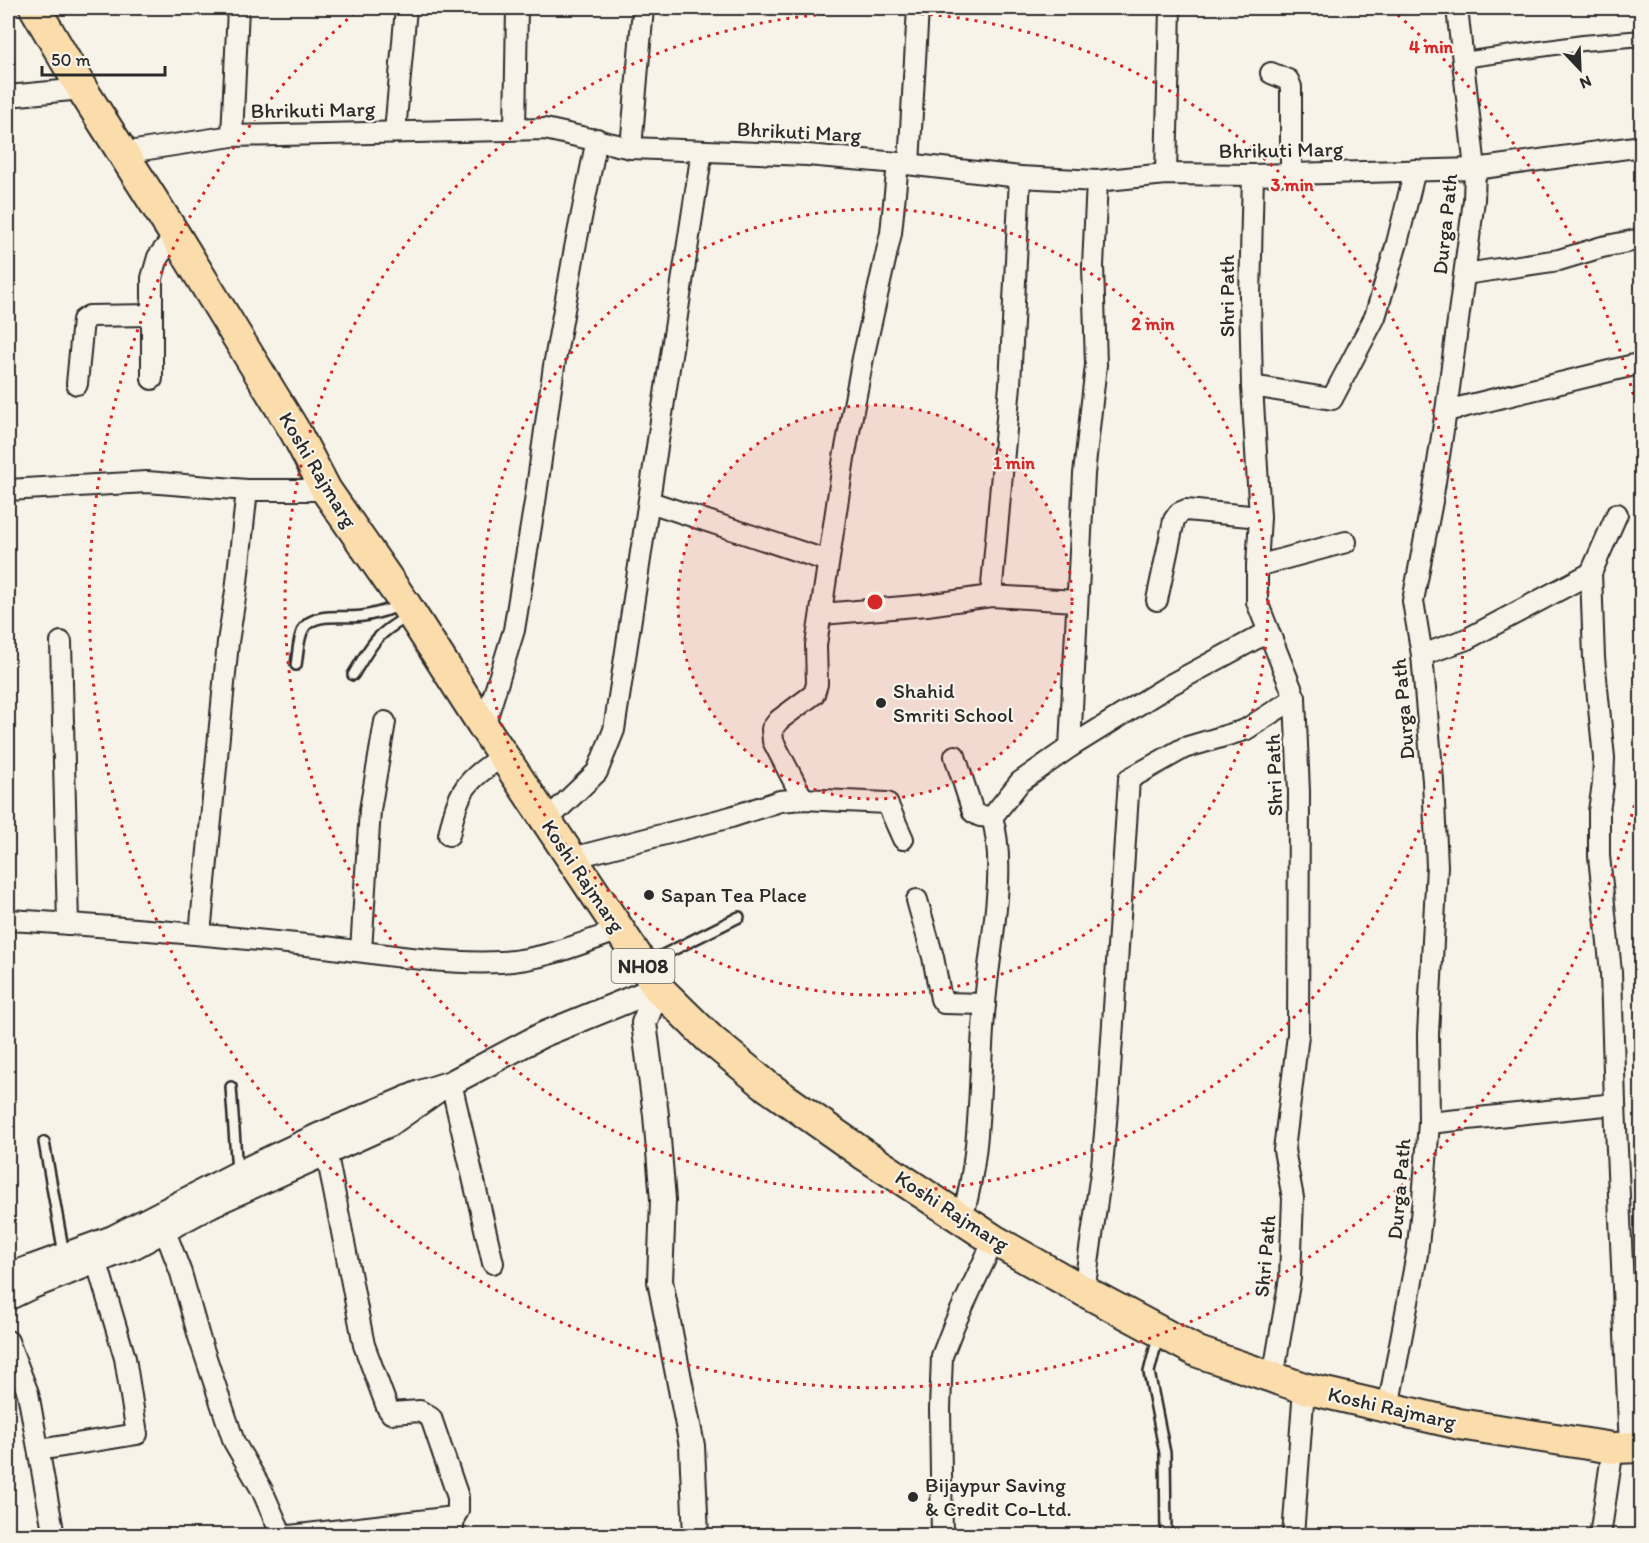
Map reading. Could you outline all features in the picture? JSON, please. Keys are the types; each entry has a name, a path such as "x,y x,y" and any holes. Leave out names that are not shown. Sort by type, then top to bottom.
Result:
{"main road":[{"name":"Koshi Rajmarg","path":"35,8 82,89 175,235 296,433 326,490 409,609 484,727 651,976 710,1039 767,1086 865,1155 994,1240 1198,1352 1304,1388 1459,1424 1628,1448"}],"street":[{"path":"232,136 238,8"},
{"path":"395,132 406,8"},
{"path":"515,129 518,8"},
{"path":"631,148 643,8"},
{"path":"803,799 773,741 772,729 779,720 813,694 817,684 816,645 844,458 904,163 918,8"},
{"path":"1166,174 1170,8"},
{"name":"Durga Path","path":"1389,1408 1417,1254 1429,1123 1428,1034 1437,866 1433,781 1422,656 1413,601 1446,411 1474,200 1475,168 1457,8"},
{"path":"1464,60 1582,43 1641,38"},
{"path":"1271,73 1288,80 1291,87 1291,174"},
{"path":"8,96 82,89"},
{"name":"Bhrikuti Marg","path":"122,153 232,136 545,129 631,148 807,155 904,163 1020,177 1097,181 1166,174 1253,175 1475,168 1641,146"},
{"path":"484,727 514,630 574,248 597,139"},
{"path":"546,821 597,772 614,730 702,152"},
{"path":"1252,386 1332,399 1375,317 1415,170"},
{"name":"Shri Path","path":"1253,175 1250,296 1252,386 1260,517 1257,602 1295,698 1299,792 1298,1035 1284,1150 1293,1198 1290,1278 1273,1378"},
{"path":"991,596 1010,385 1020,177"},
{"path":"1070,747 1084,474 1096,365 1093,266 1097,181"},
{"path":"152,379 152,278 158,257 175,235"},
{"path":"1465,274 1559,260 1602,247 1641,239"},
{"path":"77,384 83,320 89,316 152,315"},
{"path":"1446,411 1641,363"},
{"path":"8,490 147,482 247,490 326,490"},
{"path":"200,934 224,703 228,642 247,490"},
{"path":"650,502 828,561"},
{"path":"1157,600 1174,520 1179,513 1186,510 1260,517"},
{"path":"1600,1536 1628,1448 1611,972 1599,856 1599,811 1604,758 1594,658 1591,573 1617,514"},
{"path":"1257,566 1346,542"},
{"path":"1422,656 1467,639 1591,573"},
{"path":"822,614 927,605 991,596 1076,601"},
{"path":"992,817 1020,782 1070,747 1170,685 1268,632"},
{"path":"61,642 68,924"},
{"path":"1084,1291 1102,1166 1108,1100 1129,779 1184,748 1245,730 1295,698"},
{"path":"361,951 370,810 386,722"},
{"path":"448,835 462,790 482,770 504,755"},
{"path":"955,756 973,812 980,816 992,817"},
{"path":"572,858 731,817 780,801 803,799 887,803 903,839"},
{"path":"962,1218 971,1189 980,1098 984,1004 998,868 998,837 992,817"},
{"path":"917,900 933,957 941,999 944,1003 984,1004"},
{"path":"8,920 200,934 431,960 501,962 536,957 619,930"},
{"path":"8,1276 64,1254 213,1206 390,1126 451,1083 651,976"},
{"path":"651,976 644,1023 656,1115 663,1200 660,1281 692,1446 696,1536"},
{"path":"8,1300 135,1248 162,1224 237,1174 318,1136 420,1093 451,1083"},
{"path":"451,1083 493,1263"},
{"path":"1429,1123 1615,1104"},
{"path":"290,1536 453,1526 458,1511 458,1497 431,1418 420,1410 391,1413 364,1345 327,1155"},
{"path":"162,1224 181,1273 199,1337 234,1442 262,1490 282,1536"},
{"path":"942,1536 940,1409 942,1356 994,1240"},
{"path":"39,1450 137,1434 125,1358 97,1263"},
{"path":"8,1341 28,1393 54,1536"},
{"path":"1293,1536 1304,1388"}],"lane":[{"path":"296,665 303,630 309,622 318,619 360,617 409,609"},
{"path":"353,675 376,638 409,609"},
{"path":"651,976 739,917"},
{"path":"231,1087 237,1174"},
{"path":"44,1142 64,1254"},
{"path":"1160,1331 1149,1372 1165,1453 1166,1536"}],"waterway":[{"path":"8,1289 17,1285"}],"place":[{"name":"Shahid Smriti School","path":"881,703"},
{"name":"Sapan Tea Place","path":"649,895"},
{"name":"Bijaypur Saving & Credit Co-Ltd.","path":"913,1497"}]}
